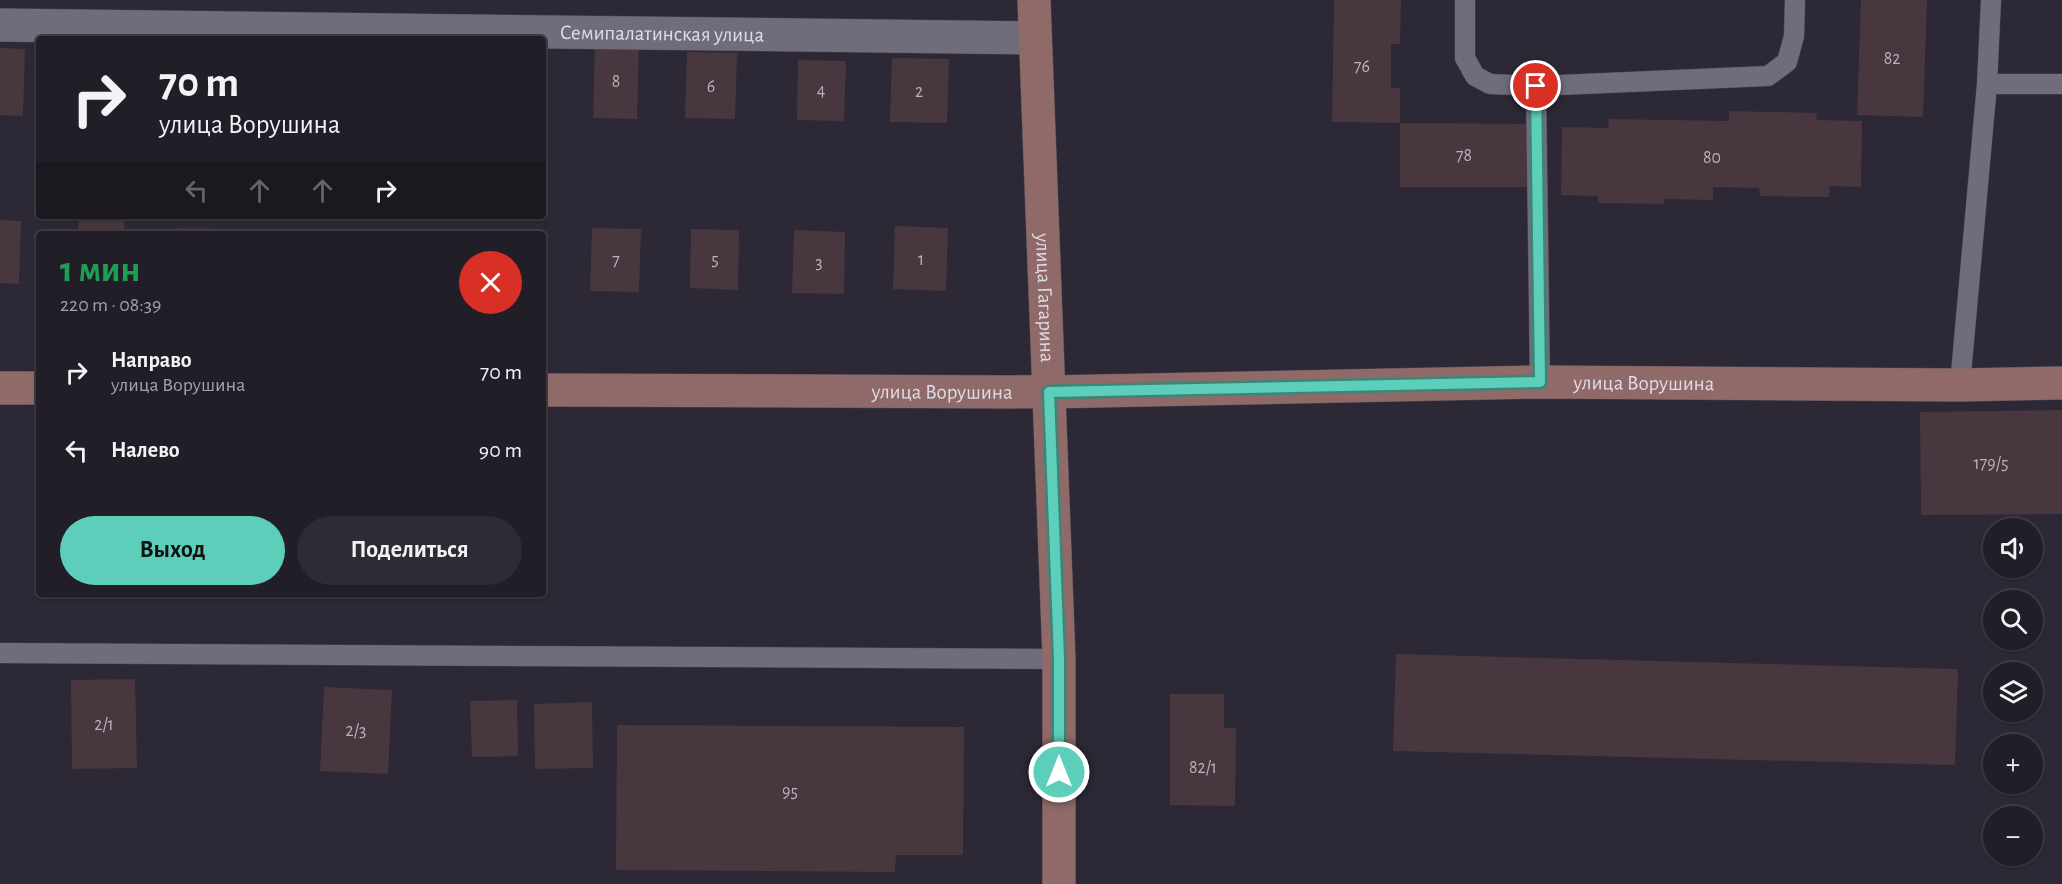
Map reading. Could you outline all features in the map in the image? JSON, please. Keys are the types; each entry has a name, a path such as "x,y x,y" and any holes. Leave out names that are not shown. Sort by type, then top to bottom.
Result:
{"street":[{"name":"улица Гагарина","path":"1034,0 1059,659 1059,884"},
{"name":"Семипалатинская улица","path":"0,25 1035,38"},
{"name":"улица Ворушина","path":"546,390 1049,392 1540,382 1960,385 2062,383"},
{"path":"0,388 36,388"}],"lane":[{"path":"1465,0 1466,58 1475,76 1490,84 1536,86 1768,76 1787,62 1794,36 1795,0"},
{"path":"1960,385 1987,84 1991,0"},
{"path":"1987,84 2062,84"},
{"path":"1536,86 1540,382"},
{"path":"0,653 1059,659"}],"building":[{"path":"1334,0 1401,0 1400,44 1391,44 1391,88 1400,88 1400,123 1332,122"},
{"path":"1861,0 1927,0 1923,117 1857,115"},
{"path":"595,43 639,43 637,119 593,118"},
{"path":"0,48 25,49 23,116 0,115"},
{"path":"687,52 737,53 735,119 685,118"},
{"path":"892,58 949,59 947,123 890,122"},
{"path":"798,60 846,61 844,121 797,120"},
{"path":"1729,111 1817,113 1816,120 1862,121 1861,187 1830,186 1829,197 1760,196 1759,188 1713,187 1713,200 1665,199 1664,204 1598,203 1598,196 1561,195 1562,127 1608,128 1609,119 1729,121"},
{"path":"1400,123 1528,124 1529,187 1400,187"},
{"path":"79,219 124,219 124,231 78,231"},
{"path":"0,220 21,221 19,284 0,283"},
{"path":"895,226 948,228 946,291 893,289"},
{"path":"177,228 223,229 223,231 177,231"},
{"path":"592,228 641,229 639,292 590,291"},
{"path":"488,229 537,230 537,231 488,231"},
{"path":"691,229 739,230 738,290 690,288"},
{"path":"794,230 845,232 844,294 792,293"},
{"path":"2062,410 2062,514 1921,515 1920,412"},
{"path":"1396,654 1958,669 1955,765 1393,751"},
{"path":"135,679 137,768 72,769 71,680"},
{"path":"324,687 392,690 388,774 320,771"},
{"path":"1170,694 1224,694 1224,728 1236,728 1235,806 1170,805"},
{"path":"517,700 518,756 472,757 470,701"},
{"path":"592,702 593,768 535,769 534,704"},
{"path":"617,725 964,727 963,855 896,855 895,872 616,870"}],"route":[{"path":"1059,772 1059,659 1049,392 1540,382 1536,86"}]}
